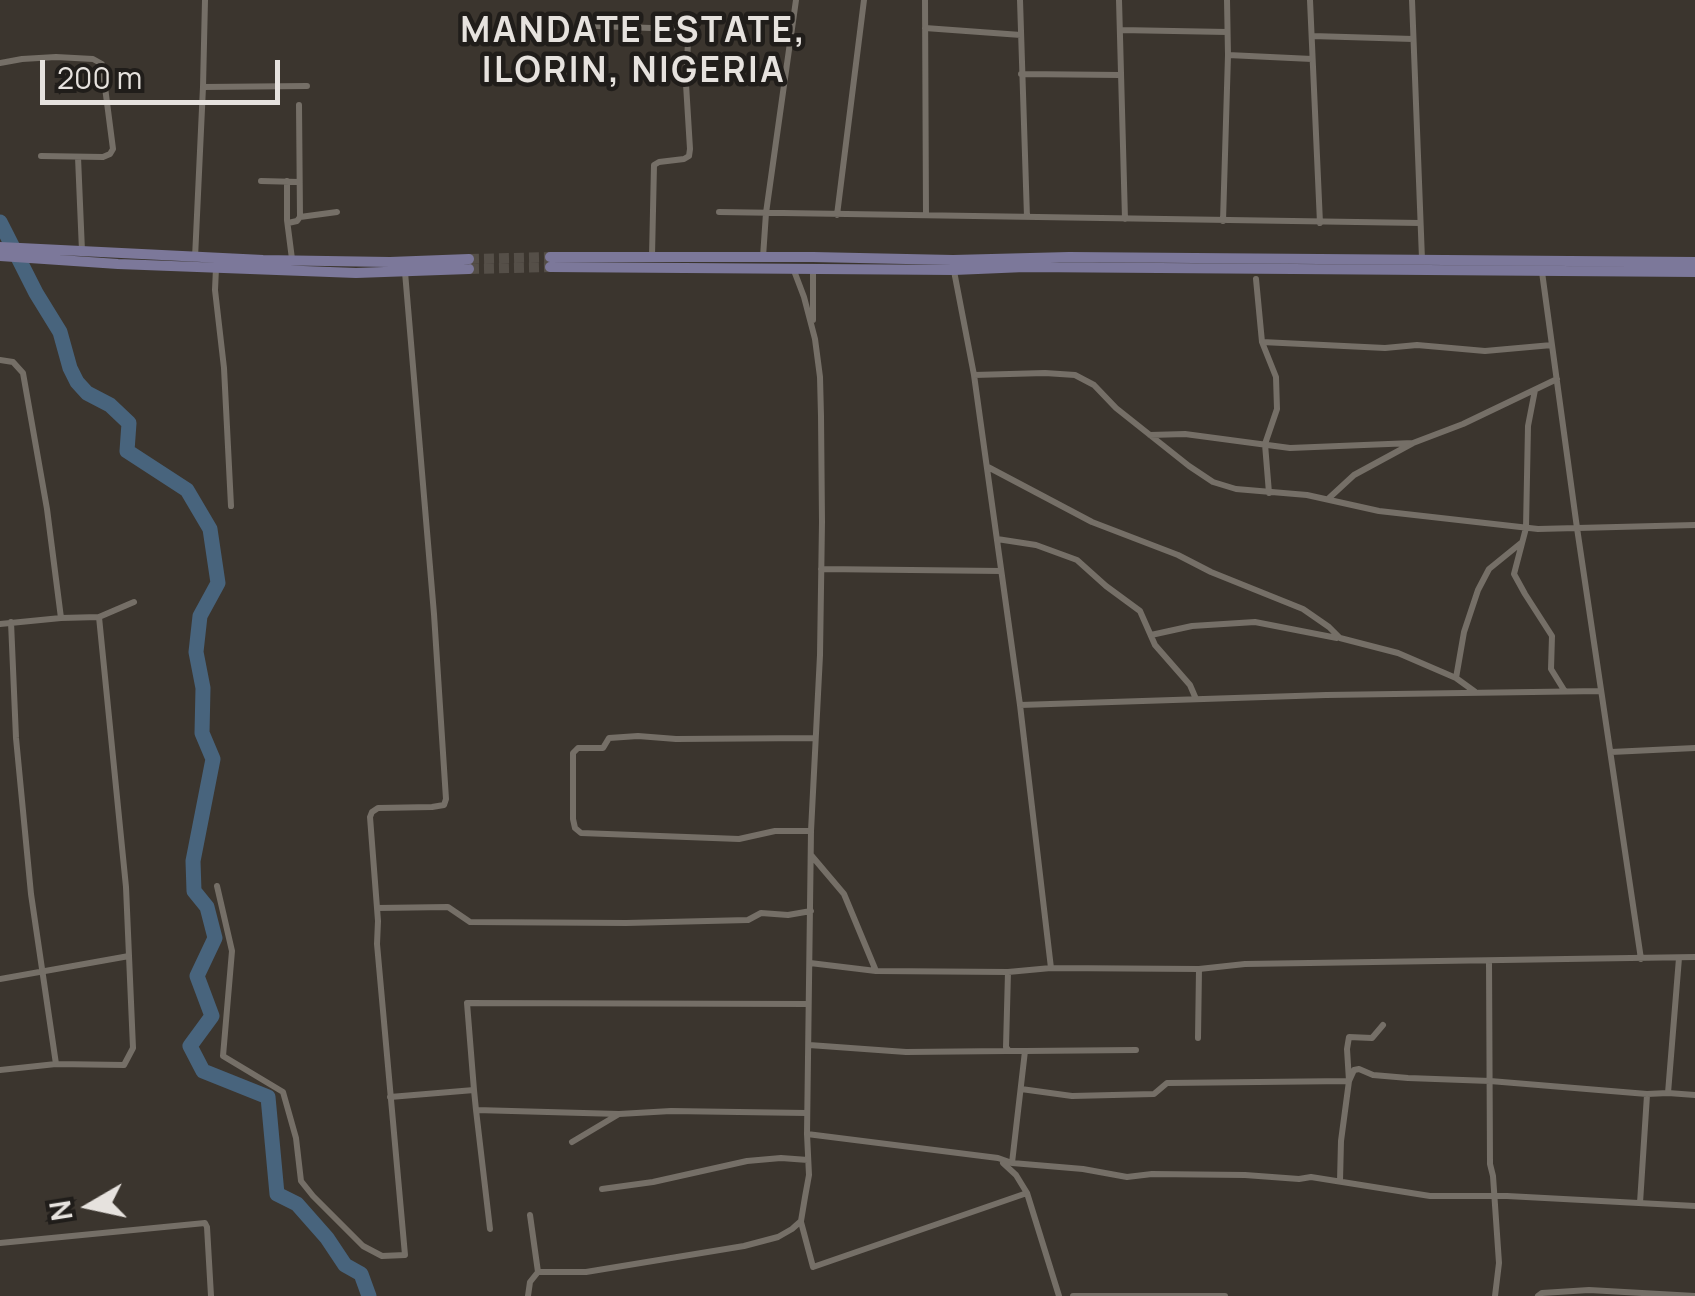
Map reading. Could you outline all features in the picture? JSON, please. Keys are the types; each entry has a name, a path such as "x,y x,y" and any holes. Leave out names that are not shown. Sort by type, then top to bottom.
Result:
{"main road":[{"path":"26,253 82,251 405,266 469,264"},
{"path":"5,252 356,274 405,266"},
{"path":"813,262 793,268 550,262 762,256 813,262 953,265 1695,272"},
{"path":"953,265 1068,256 1695,262"}],"street":[{"path":"195,258 204,87 204,0"},
{"path":"762,256 796,0"},
{"path":"837,215 864,0"},
{"path":"924,0 926,215"},
{"path":"1020,0 1028,216"},
{"path":"1119,0 1125,219"},
{"path":"1224,222 1227,0"},
{"path":"1310,0 1320,223"},
{"path":"1412,0 1422,260"},
{"path":"598,26 678,29 686,33 688,41 690,148 684,160 654,165 652,257"},
{"path":"925,28 1021,36"},
{"path":"1120,30 1227,32"},
{"path":"1312,36 1413,39"},
{"path":"1228,55 1312,59"},
{"path":"0,64 74,57 93,58 102,64 110,154 41,156"},
{"path":"1020,74 1120,75"},
{"path":"204,87 307,86"},
{"path":"299,105 300,217"},
{"path":"78,157 82,251"},
{"path":"262,181 299,182"},
{"path":"287,181 292,261"},
{"path":"288,223 300,217 337,212"},
{"path":"718,212 1420,223"},
{"path":"812,326 813,262"},
{"path":"953,265 987,466 1051,968"},
{"path":"217,886 232,951 223,1056 284,1092 302,1181 313,1196 363,1246 382,1256 405,1254 377,944 370,817 378,808 444,805 446,799 405,266"},
{"path":"216,268 231,506"},
{"path":"793,268 812,326 820,377 821,569 806,1113 809,1175 801,1221 813,1267 1027,1193"},
{"path":"1542,270 1641,959"},
{"path":"1256,279 1262,342 1276,377 1277,409 1266,444 1269,493"},
{"path":"1262,342 1484,350 1552,345"},
{"path":"0,360 13,362 23,373 61,618"},
{"path":"974,375 1075,375 1094,385 1116,408 1213,482 1236,489 1308,495 1378,511 1526,528 1695,525"},
{"path":"1328,500 1354,474 1412,443 1463,424 1556,379"},
{"path":"1535,390 1528,426 1526,528 1514,574 1552,636 1551,669 1565,691"},
{"path":"1150,435 1185,434 1290,448 1412,443"},
{"path":"987,466 1092,522 1303,609 1340,638"},
{"path":"997,539 1036,545 1077,560 1140,612 1155,645 1190,685 1196,699"},
{"path":"1456,678 1464,632 1488,569 1523,542"},
{"path":"821,569 1001,571"},
{"path":"0,624 99,617 134,602"},
{"path":"0,1070 56,1064 124,1065 134,1048 125,870 99,617"},
{"path":"11,622 31,894 56,1064"},
{"path":"1150,635 1192,626 1254,622 1398,653 1456,678 1475,691"},
{"path":"1020,705 1475,691 1601,691"},
{"path":"811,832 774,831 739,839 581,833 574,820 573,753 578,748 603,748 609,738 638,736 815,738"},
{"path":"1611,752 1695,748"},
{"path":"811,855 844,894 876,971"},
{"path":"376,908 448,907 470,922 567,923 748,920 761,914 810,911"},
{"path":"0,979 129,956"},
{"path":"1668,1093 1679,958"},
{"path":"810,964 876,971 1008,972 1051,968 1199,969 1245,964 1695,958"},
{"path":"1489,961 1490,1164 1499,1264 1495,1296"},
{"path":"1198,1038 1199,969"},
{"path":"1008,972 1006,1046 1010,1050"},
{"path":"490,1229 467,1003 808,1004"},
{"path":"1340,1181 1349,1037 1372,1038 1382,1025"},
{"path":"809,1045 906,1052 1136,1050"},
{"path":"1012,1164 1025,1051"},
{"path":"1349,1081 1354,1070 1359,1070 1408,1078 1695,1095"},
{"path":"1021,1089 1072,1096 1154,1094 1167,1083 1349,1081"},
{"path":"390,1096 474,1090"},
{"path":"1640,1203 1647,1094"},
{"path":"476,1110 806,1113"},
{"path":"572,1142 619,1114"},
{"path":"808,1134 1127,1177 1311,1177 1430,1196 1695,1206"},
{"path":"998,1158 1027,1193 1059,1296"},
{"path":"602,1189 747,1161 808,1160"},
{"path":"528,1296 530,1282 538,1272 530,1215"},
{"path":"538,1272 586,1272 744,1246 778,1237 801,1221"},
{"path":"0,1243 205,1224 211,1296"},
{"path":"1073,1296 1226,1296"},
{"path":"1538,1296 1695,1296"}],"waterway":[{"path":"0,222 60,332 77,382 129,423 127,451 187,490 210,529 218,583 200,616 196,652 203,688 202,733 213,759 193,861 194,891 207,907 215,938 197,976 212,1016 190,1046 203,1071 268,1097 277,1194 297,1204 345,1265 361,1274 369,1296"}],"tunnel":[{"path":"469,259 550,257"},
{"path":"469,269 550,267"}],"district":[{"name":"MANDATE ESTATE, ILORIN, NIGERIA","path":"634,52"}]}
